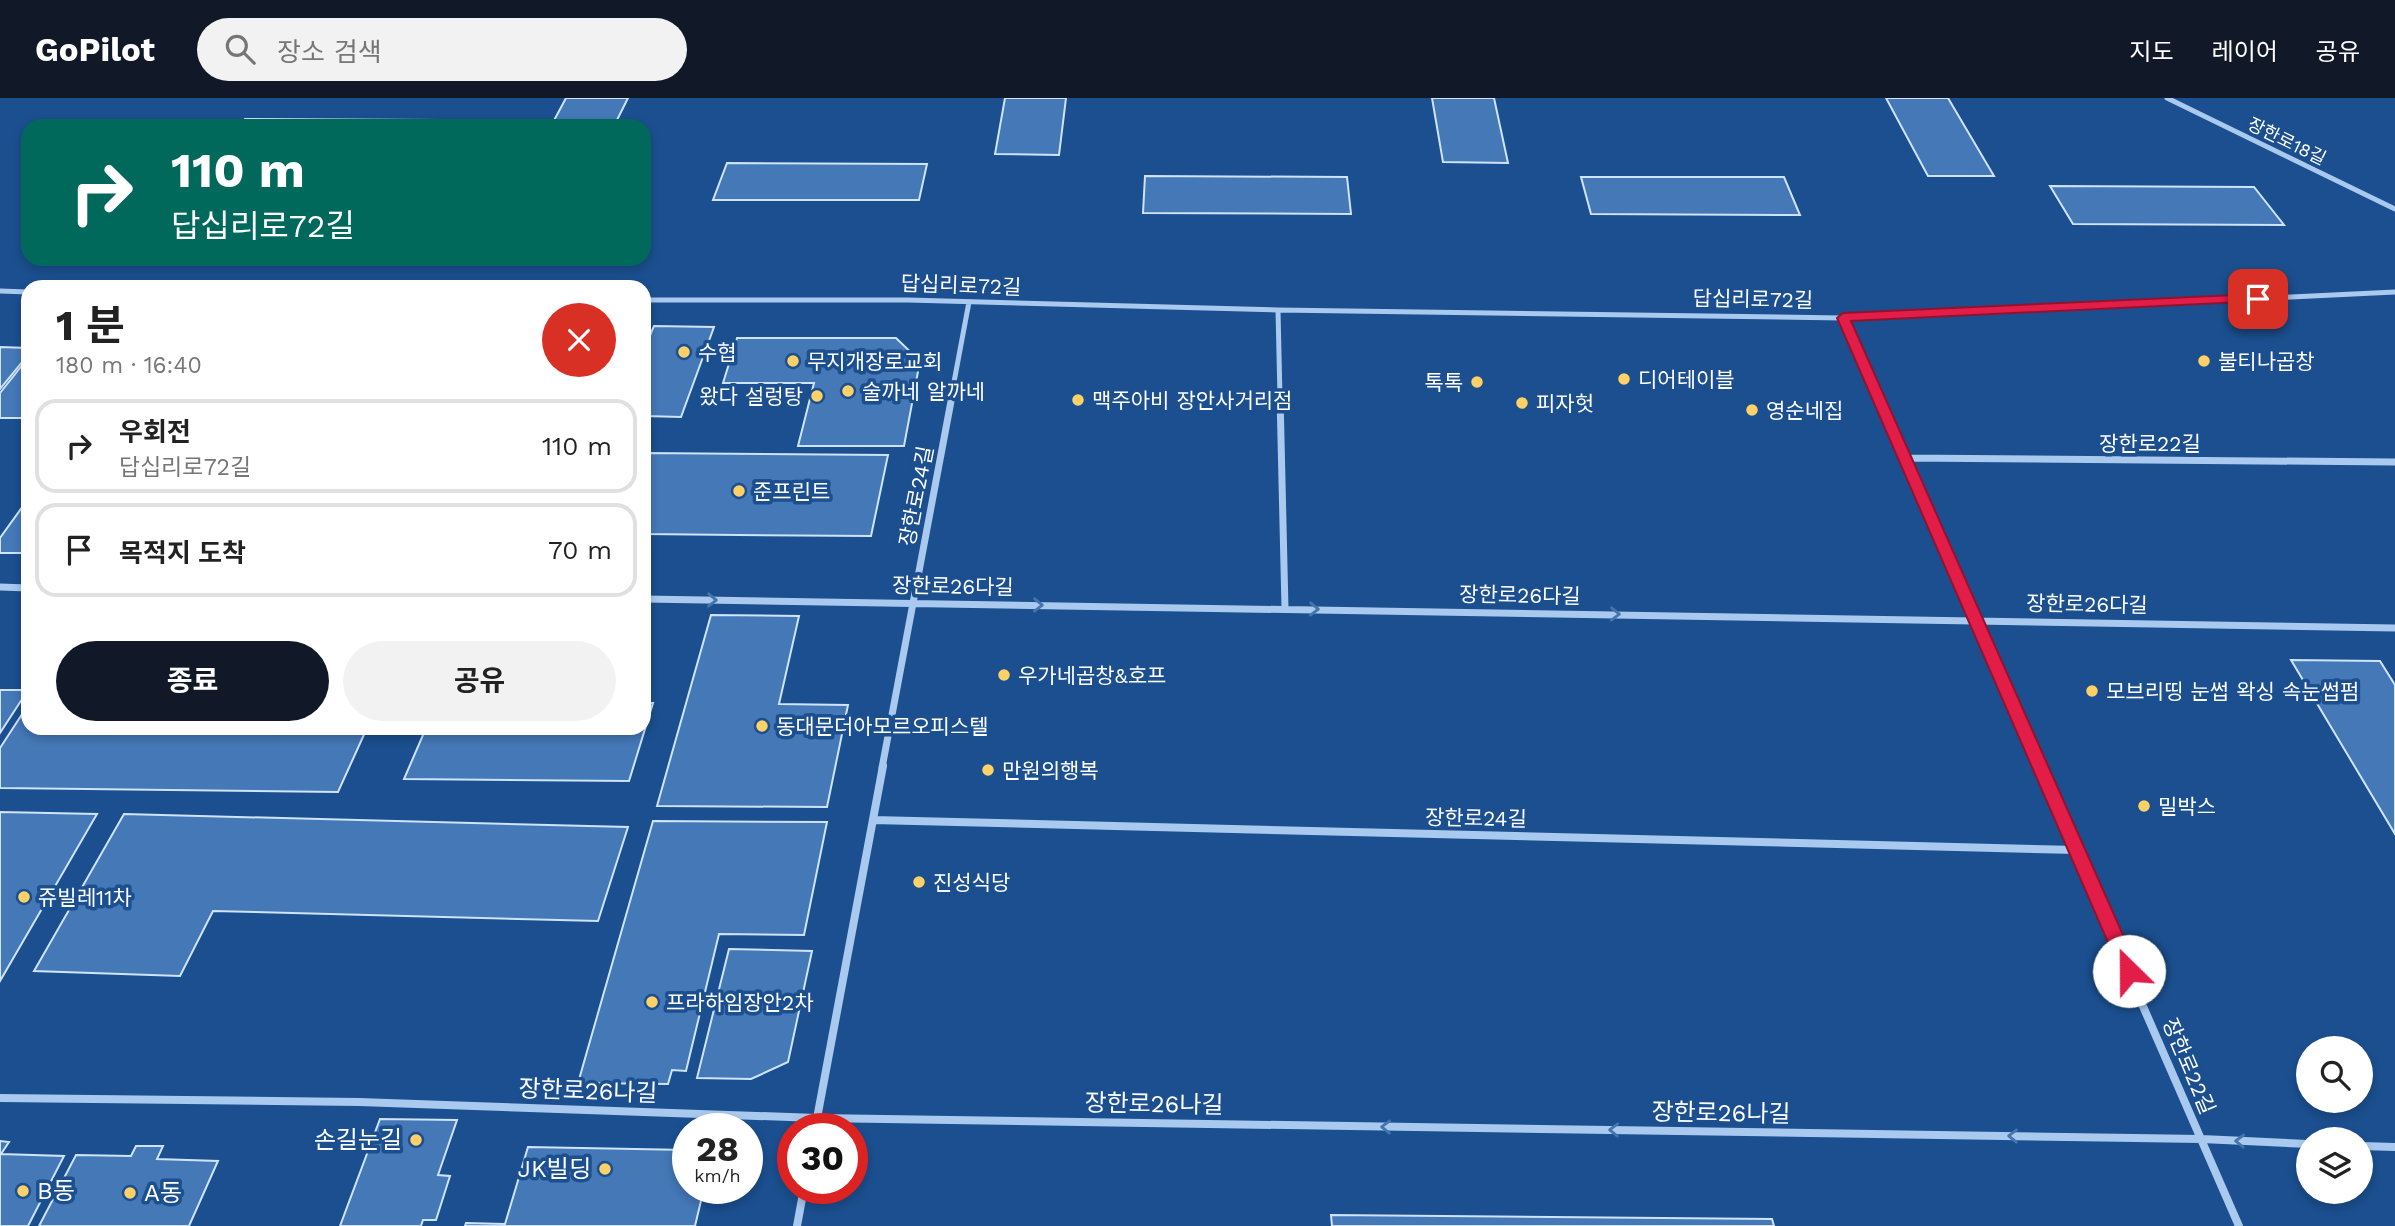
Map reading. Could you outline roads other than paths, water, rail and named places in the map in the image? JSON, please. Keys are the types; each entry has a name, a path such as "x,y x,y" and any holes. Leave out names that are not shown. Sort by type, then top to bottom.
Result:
{"street":[{"name":"장한로18길","path":"2167,98 2395,209"},
{"path":"0,291 21,292"},
{"name":"답십리로72길","path":"651,300 970,302 1278,310 1843,318 2395,292"},
{"name":"장한로24길","path":"818,1113 970,302"},
{"path":"1278,310 1285,609"},
{"name":"장한로22길","path":"1843,318 2239,1226"},
{"name":"장한로22길","path":"1905,458 2395,462"},
{"path":"0,587 21,588"},
{"name":"장한로26다길","path":"651,599 2395,628"},
{"name":"장한로24길","path":"873,820 2077,850"},
{"name":"장한로26나길","path":"0,1098 359,1102 777,1117"},
{"name":"장한로26나길","path":"868,1119 2296,1143"},
{"path":"2373,1146 2395,1147"},
{"path":"797,1226 801,1204"}],"place":[{"name":"수협","path":"684,352"},
{"name":"무지개장로교회","path":"793,361"},
{"name":"불티나곱창","path":"2204,361"},
{"name":"디어테이블","path":"1624,379"},
{"name":"톡톡","path":"1477,382"},
{"name":"술까네 알까네","path":"848,391"},
{"name":"왔다 설렁탕","path":"817,396"},
{"name":"맥주아비 장안사거리점","path":"1078,400"},
{"name":"피자헛","path":"1522,403"},
{"name":"영순네집","path":"1752,410"},
{"name":"준프린트","path":"739,491"},
{"name":"우가네곱창&호프","path":"1004,675"},
{"name":"모브리띵 눈썹 왁싱 속눈썹펌","path":"2092,691"},
{"name":"동대문더아모르오피스텔","path":"762,726"},
{"name":"만원의행복","path":"988,770"},
{"name":"밀박스","path":"2144,806"},
{"name":"진성식당","path":"919,882"},
{"name":"쥬빌레11차","path":"24,897"},
{"name":"프라하임장안2차","path":"652,1002"},
{"name":"손길눈길","path":"416,1140"},
{"name":"JK빌딩","path":"605,1169"},
{"name":"B동","path":"23,1191"},
{"name":"A동","path":"130,1193"}]}
